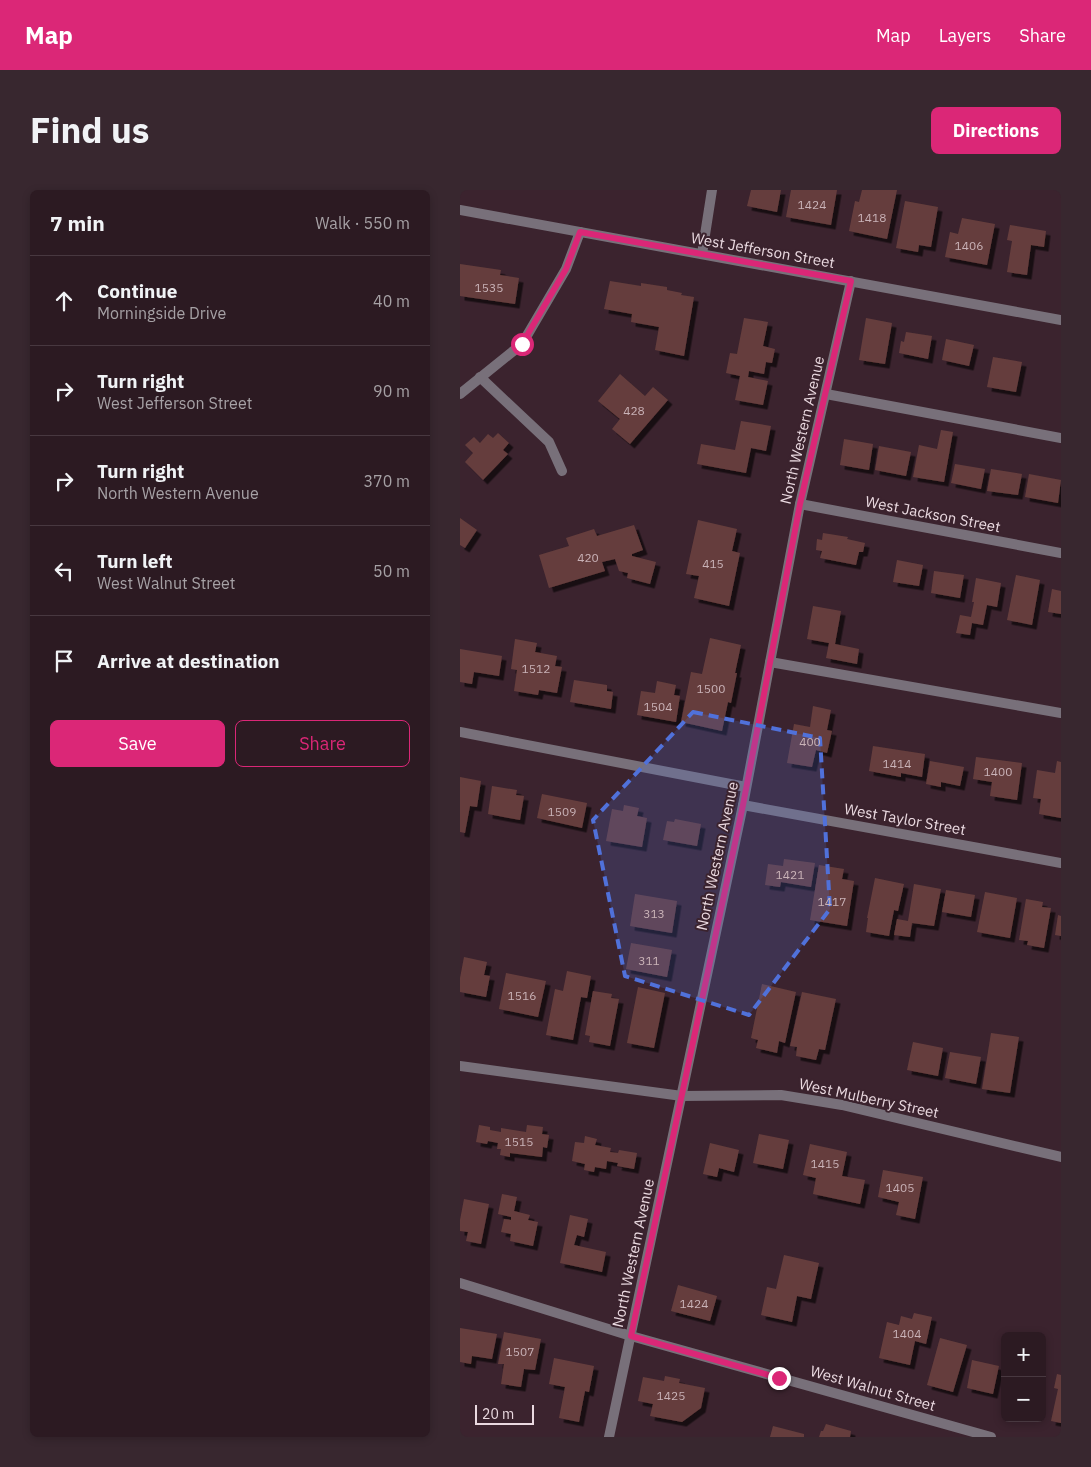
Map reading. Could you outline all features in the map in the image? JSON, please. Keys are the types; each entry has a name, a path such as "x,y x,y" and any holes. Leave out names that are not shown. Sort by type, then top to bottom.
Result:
{"street":[{"path":"702,254 712,190"},
{"name":"West Jefferson Street","path":"460,210 1061,320"},
{"path":"460,394 522,344 566,269 580,232"},
{"name":"North Western Avenue","path":"609,1437 743,805 800,504 851,281"},
{"path":"480,377 550,442 562,471"},
{"path":"826,394 1061,438"},
{"name":"West Jackson Street","path":"800,504 1061,553"},
{"path":"770,662 1061,712"},
{"path":"460,732 746,787"},
{"name":"West Taylor Street","path":"743,805 1061,863"},
{"name":"West Mulberry Street","path":"460,1066 682,1096 782,1096 842,1104 1061,1157"},
{"name":"West Walnut Street","path":"460,1283 631,1336 991,1437"}],"highlighted area":[{"path":"693,712 820,738 830,909 749,1015 625,976 593,820"}],"building":[{"path":"751,190 781,190 777,212 747,206"},
{"path":"791,190 837,190 831,225 786,217"},
{"path":"862,190 897,190 887,239 849,231 855,201 859,202"},
{"path":"905,201 938,207 931,247 919,245 918,252 896,248"},
{"path":"962,218 995,224 987,265 945,257 950,232 958,234"},
{"path":"1010,225 1046,231 1044,247 1031,245 1027,275 1007,272 1012,241 1007,240"},
{"path":"460,264 501,270 500,275 519,278 515,304 460,296"},
{"path":"610,281 641,286 641,283 667,287 667,290 694,297 684,356 655,350 659,327 631,322 632,314 604,309"},
{"path":"744,318 768,322 763,346 775,349 772,363 766,362 764,374 749,371 748,377 768,381 763,405 735,400 740,376 726,373 730,353 737,354"},
{"path":"866,318 892,323 885,364 859,360"},
{"path":"906,332 932,336 928,359 899,353 901,341 904,342"},
{"path":"946,339 974,345 969,366 942,360"},
{"path":"993,357 1022,362 1016,392 987,387"},
{"path":"620,374 645,396 653,387 668,400 630,444 612,429 620,419 598,401"},
{"path":"741,421 771,426 766,451 751,448 746,473 697,464 701,444 735,450"},
{"path":"941,430 953,432 944,482 913,477 919,445 937,449"},
{"path":"498,433 509,443 503,450 508,454 483,480 465,462 473,453 465,445 474,437 480,443 488,434 493,438"},
{"path":"844,439 873,444 869,470 840,465"},
{"path":"879,446 911,452 906,476 875,470"},
{"path":"955,464 985,469 981,489 951,483"},
{"path":"991,469 1022,474 1018,495 987,491"},
{"path":"1029,474 1061,480 1058,503 1025,497"},
{"path":"460,518 477,530 465,548 460,545"},
{"path":"698,520 737,529 732,551 740,553 729,606 694,598 699,576 686,574"},
{"path":"634,525 643,550 632,554 632,556 656,562 650,584 627,578 628,573 619,571 615,559 602,562 605,571 549,588 539,555 569,546 566,538 594,529 597,536"},
{"path":"823,533 848,537 847,539 865,543 863,552 859,552 856,565 820,558 822,551 816,550 817,539 822,540"},
{"path":"897,560 923,565 919,586 893,582"},
{"path":"934,571 964,575 960,598 931,593"},
{"path":"1016,575 1040,580 1032,625 1007,620"},
{"path":"976,578 1001,583 997,607 987,605 983,625 972,623 970,635 956,633 960,615 971,617"},
{"path":"1052,589 1061,591 1061,614 1048,612"},
{"path":"813,606 841,611 835,644 859,649 857,664 826,658 829,643 807,639"},
{"path":"710,638 741,645 731,703 728,702 722,731 681,722 691,672 702,674"},
{"path":"515,639 537,643 535,652 557,656 555,666 562,667 557,693 539,690 538,695 514,691 517,670 511,669"},
{"path":"460,649 502,656 499,676 474,672 472,684 460,682"},
{"path":"574,680 607,685 607,691 613,692 611,709 570,702"},
{"path":"657,681 676,685 674,695 680,696 676,722 637,715 641,691 655,693"},
{"path":"813,706 831,710 827,730 832,731 827,753 816,750 812,767 787,763 794,724 810,727"},
{"path":"873,746 925,754 922,777 901,773 901,777 869,771"},
{"path":"976,757 1022,763 1017,800 990,796 992,782 973,779"},
{"path":"930,761 964,767 960,786 941,782 941,787 926,784"},
{"path":"1057,761 1061,762 1061,818 1039,814 1041,799 1033,798 1037,770 1055,773"},
{"path":"460,777 481,781 477,807 470,806 465,833 460,832"},
{"path":"492,786 517,790 516,795 524,796 520,820 488,814"},
{"path":"542,794 587,803 582,828 537,818"},
{"path":"624,805 639,808 637,816 647,818 642,847 606,841 612,809 623,811"},
{"path":"675,819 701,824 697,846 663,840 667,821 674,822"},
{"path":"784,859 815,863 811,887 781,882 780,887 765,885 768,864 783,866"},
{"path":"819,865 844,869 842,879 854,881 847,926 810,920"},
{"path":"875,878 904,884 898,911 894,910 889,936 866,932"},
{"path":"914,884 941,889 934,926 912,923 910,937 894,935 897,919 908,921"},
{"path":"946,890 975,895 971,917 942,912"},
{"path":"985,892 1017,898 1010,938 977,932"},
{"path":"635,894 677,901 672,933 630,926"},
{"path":"1026,899 1043,902 1042,907 1051,908 1044,948 1027,945 1028,941 1019,940"},
{"path":"1058,915 1061,916 1061,936 1055,935"},
{"path":"631,943 672,950 667,977 626,969"},
{"path":"464,957 487,962 484,975 490,976 486,997 460,992 460,978"},
{"path":"567,971 591,976 587,998 581,997 573,1040 546,1035 555,989 563,991"},
{"path":"506,973 546,981 538,1017 499,1009"},
{"path":"762,984 796,992 785,1043 779,1041 777,1053 756,1048 758,1040 751,1038"},
{"path":"638,987 665,993 654,1048 627,1043"},
{"path":"593,991 612,994 611,998 619,999 610,1046 589,1042 590,1036 585,1035"},
{"path":"802,992 836,999 825,1050 819,1049 816,1060 796,1056 797,1047 790,1046"},
{"path":"991,1033 1019,1037 1010,1093 982,1089"},
{"path":"913,1042 943,1048 938,1076 907,1070"},
{"path":"950,1052 981,1057 976,1084 945,1078"},
{"path":"479,1125 501,1132 501,1128 526,1132 527,1125 543,1127 542,1134 549,1135 547,1148 543,1147 542,1157 510,1153 510,1157 500,1155 501,1149 497,1149 498,1143 488,1141 487,1144 476,1142"},
{"path":"759,1134 789,1140 783,1169 753,1163"},
{"path":"585,1136 597,1139 595,1145 611,1148 610,1152 618,1153 619,1150 637,1153 634,1169 617,1166 618,1163 607,1161 606,1169 595,1167 594,1172 584,1170 585,1164 572,1161 575,1142 584,1143"},
{"path":"710,1143 739,1150 734,1172 719,1168 717,1177 703,1174"},
{"path":"810,1144 847,1152 842,1176 865,1180 860,1204 813,1194 816,1178 803,1175"},
{"path":"883,1170 923,1177 915,1219 896,1215 899,1202 878,1197"},
{"path":"502,1194 517,1197 514,1211 530,1215 528,1220 538,1222 533,1246 510,1241 511,1234 501,1232 504,1219 511,1220 511,1217 498,1214"},
{"path":"464,1199 489,1204 481,1244 466,1241 468,1232 460,1231"},
{"path":"570,1215 588,1219 584,1237 577,1235 574,1245 606,1252 602,1272 560,1263"},
{"path":"784,1255 819,1263 811,1299 797,1296 792,1322 761,1315 767,1287 776,1289"},
{"path":"678,1285 717,1296 710,1321 671,1311"},
{"path":"914,1313 932,1317 926,1344 915,1341 910,1365 879,1358 887,1322 899,1325 901,1316 912,1319"},
{"path":"460,1328 497,1334 492,1359 472,1356 471,1364 460,1362"},
{"path":"504,1332 541,1339 535,1370 524,1369 521,1387 501,1384 504,1364 498,1364"},
{"path":"940,1338 967,1345 953,1392 927,1385"},
{"path":"554,1358 594,1366 589,1392 585,1391 579,1422 559,1418 565,1387 549,1384"},
{"path":"972,1360 999,1366 993,1394 967,1388"},
{"path":"1057,1374 1061,1375 1061,1423 1051,1421 1058,1389 1054,1388"},
{"path":"665,1376 680,1379 679,1383 705,1388 701,1408 682,1422 650,1416 653,1404 638,1401 643,1377 664,1381"},
{"path":"826,1424 851,1431 850,1437 819,1437"},
{"path":"773,1426 804,1434 804,1437 770,1437"}],"route":[{"path":"522,344 566,269 580,232 851,281 800,504 743,805 631,1336 779,1378"}]}
